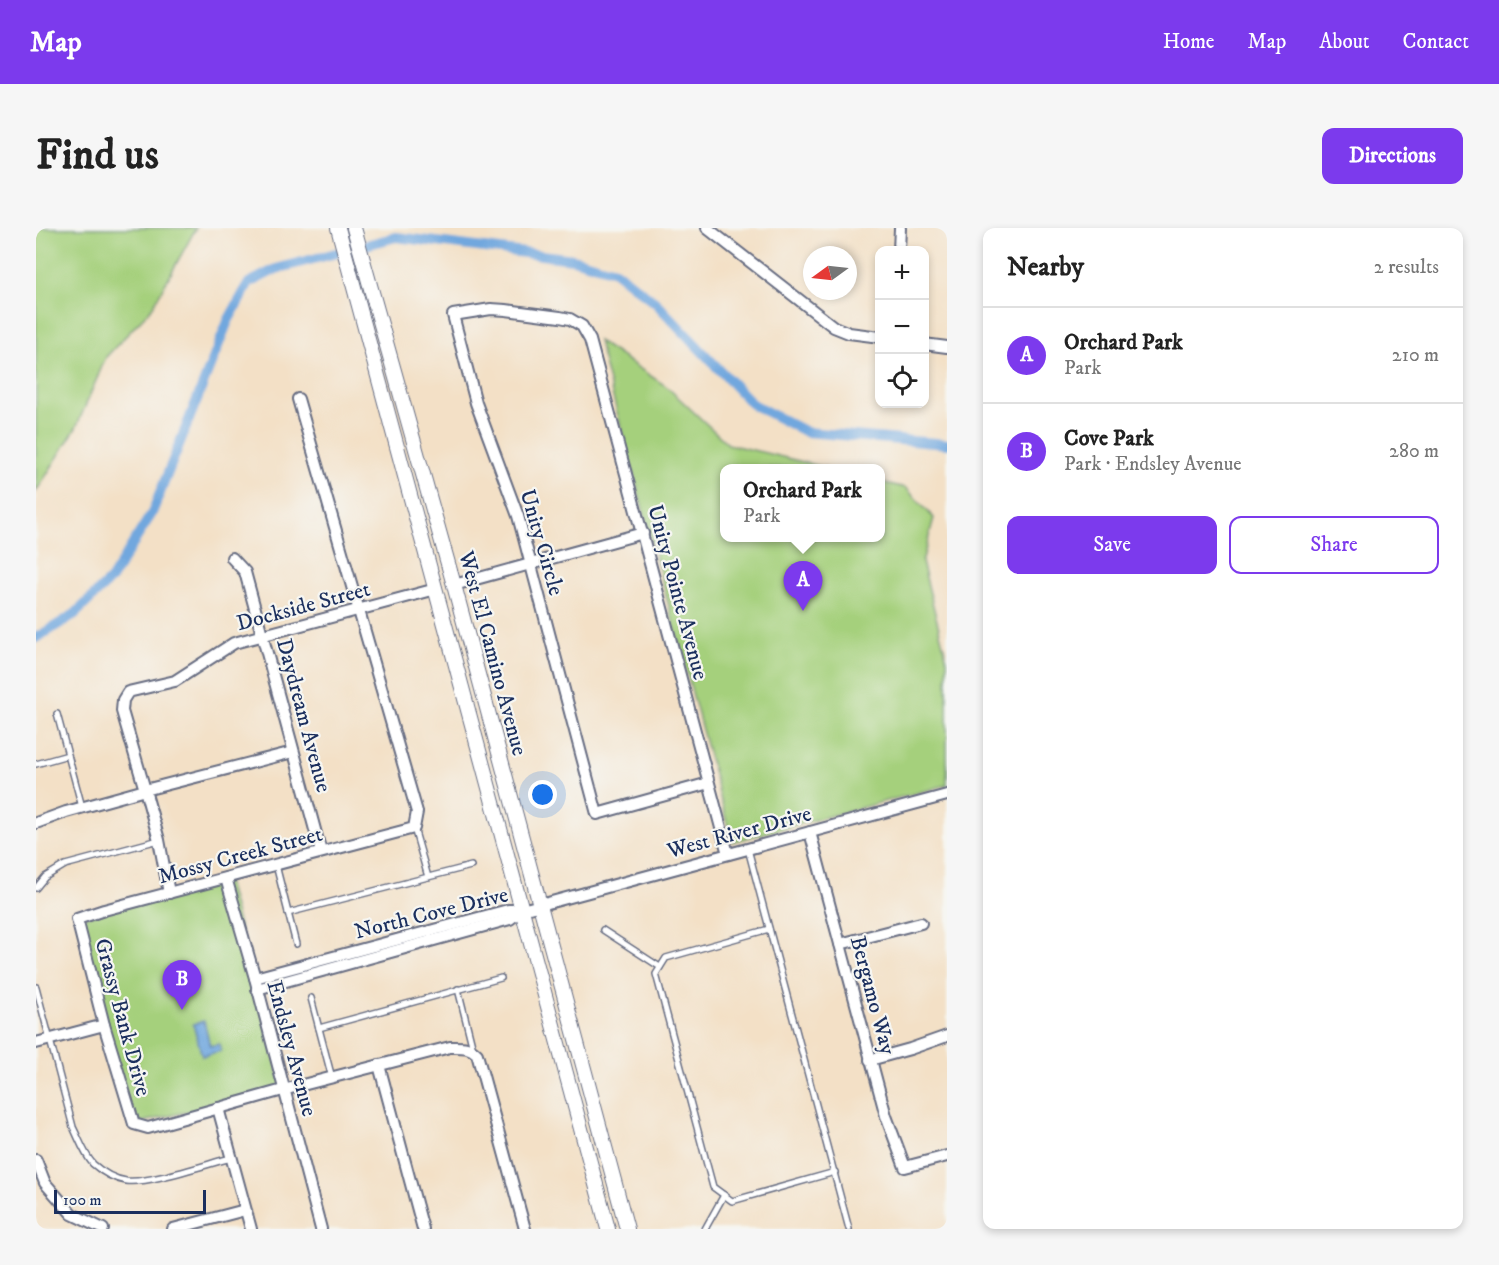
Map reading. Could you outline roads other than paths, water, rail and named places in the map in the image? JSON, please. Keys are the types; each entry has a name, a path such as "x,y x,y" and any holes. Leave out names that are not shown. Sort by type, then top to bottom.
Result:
{"main road":[{"name":"West El Camino Avenue","path":"338,228 608,1229"},
{"name":"West El Camino Avenue","path":"354,228 454,585 627,1229"}],"street":[{"path":"707,228 834,327 849,333 875,336"},
{"path":"898,246 900,228"},
{"name":"Unity Circle","path":"590,340 582,326 560,316 499,309 453,315 476,403 518,516 597,814 709,783"},
{"name":"Unity Pointe Avenue","path":"590,340 728,854"},
{"path":"929,345 947,347"},
{"path":"298,399 417,812 414,828"},
{"path":"454,585 643,533"},
{"name":"Daydream Avenue","path":"232,558 245,572 264,635 321,852"},
{"name":"Dockside Street","path":"145,790 122,711 123,700 128,692 175,681 234,643 436,589"},
{"path":"36,823 82,807 293,752"},
{"path":"145,790 159,840 169,894"},
{"name":"West River Drive","path":"522,910 947,795"},
{"name":"Mossy Creek Street","path":"77,919 414,828"},
{"name":"Bergamo Way","path":"810,832 870,1060 886,1116 905,1167 947,1156"},
{"name":"Endsley Avenue","path":"226,878 258,989 321,1229"},
{"name":"North Cove Drive","path":"255,978 498,912 522,910"},
{"name":"North Cove Drive","path":"258,989 510,920 522,910"},
{"name":"Grassy Bank Drive","path":"77,919 104,1025 134,1124 148,1128 218,1108"},
{"path":"840,944 921,923"},
{"path":"36,1043 104,1025"},
{"path":"870,1060 910,1049 947,1035"},
{"path":"251,1229 218,1108 450,1047 463,1047 472,1049 477,1054 525,1229"},
{"path":"379,1065 423,1229"},
{"path":"36,1160 45,1183 72,1214 103,1229"},
{"path":"173,1229 245,1210"}],"lane":[{"path":"57,714 82,807"},
{"path":"36,764 68,755"},
{"path":"414,828 428,877"},
{"path":"36,888 45,877 65,865 159,840"},
{"path":"748,849 849,1229"},
{"path":"276,864 296,944"},
{"path":"288,913 471,866"},
{"path":"770,929 666,958 656,974 713,1187 732,1201 835,1172"},
{"path":"603,930 660,968"},
{"path":"319,1028 501,978"},
{"path":"36,987 74,1127 81,1146 93,1163 108,1175 127,1181 148,1180 231,1158"},
{"path":"458,989 472,1049"},
{"path":"311,998 332,1077"},
{"path":"705,1229 724,1195"}],"water":[{"path":"204,1021 210,1046 219,1044 221,1051 202,1056 193,1024"}],"waterway":[{"path":"36,638 75,614 111,579 152,513 228,321 249,283 276,269 396,237 573,259 615,271 656,303 752,404 806,432 947,444"}],"place":[{"name":"Orchard Park","path":"803,611"},
{"name":"Cove Park","path":"182,1010"}]}
